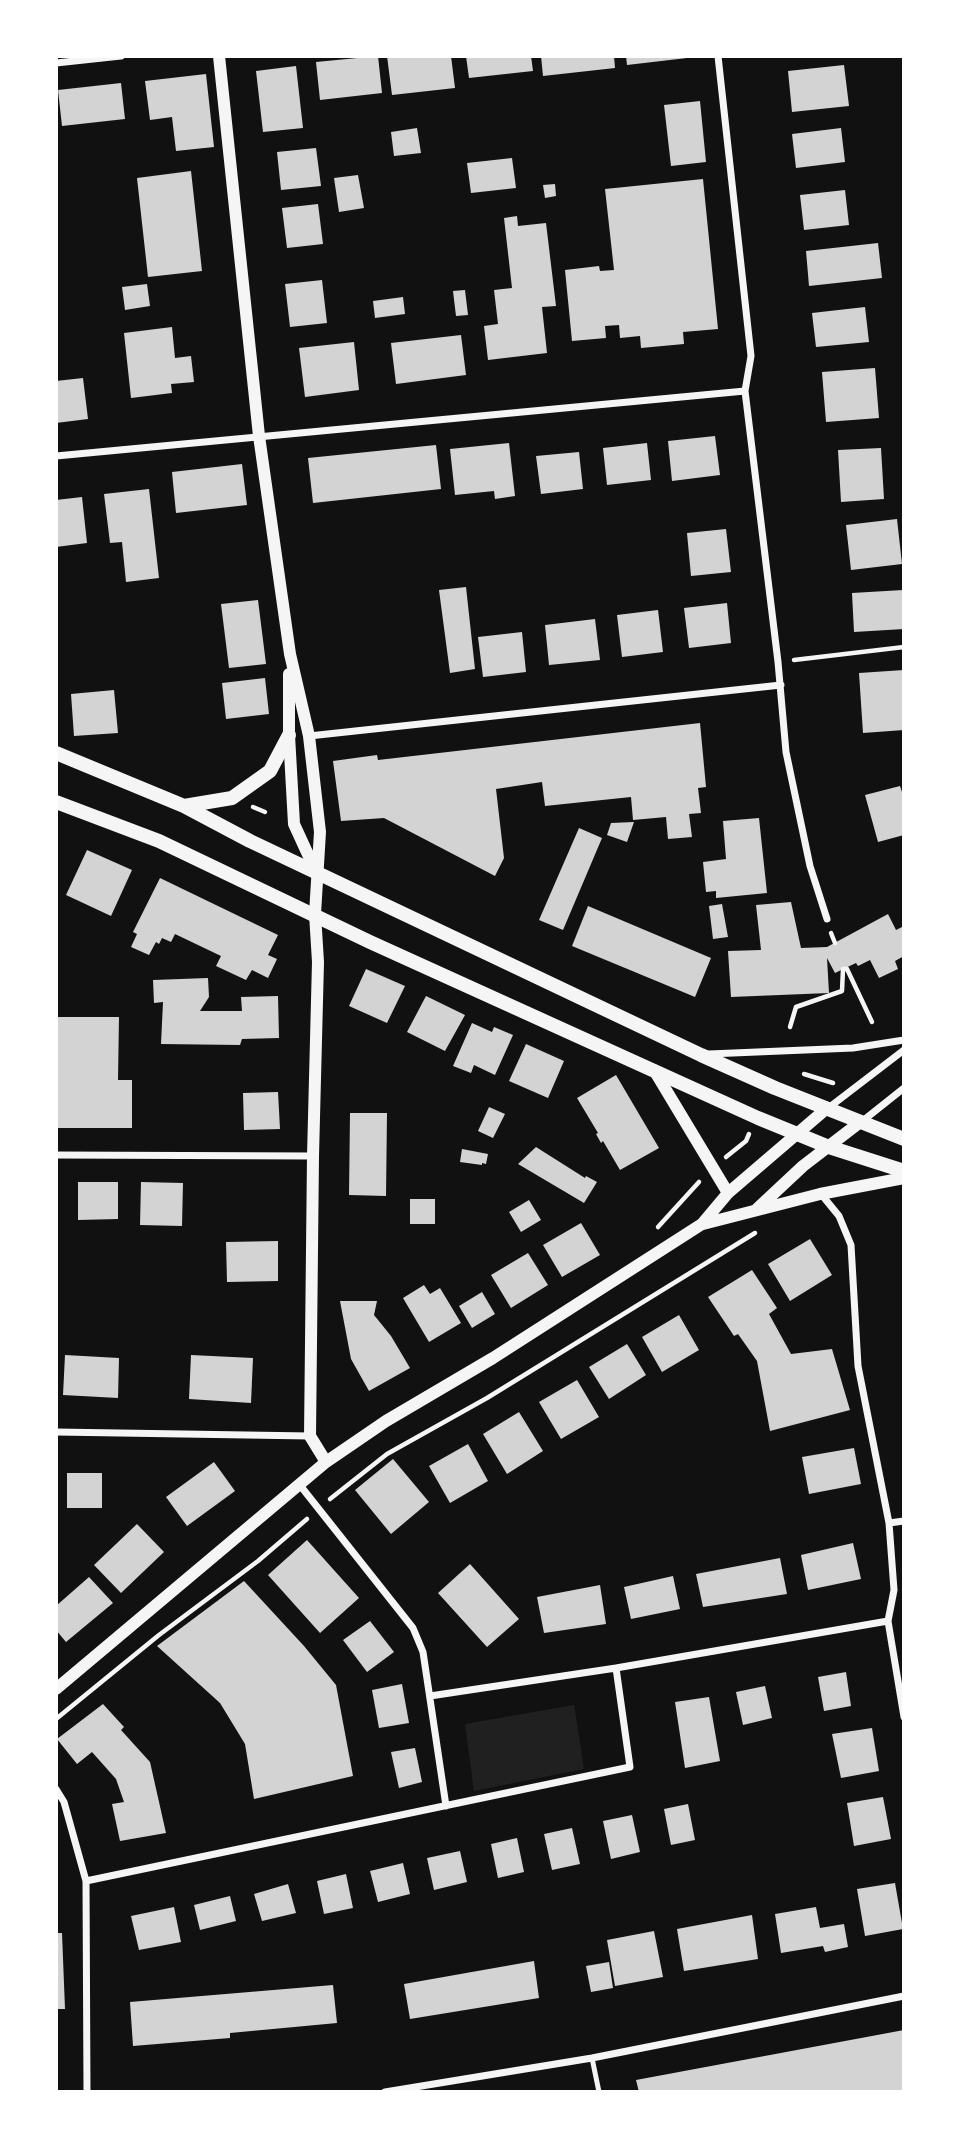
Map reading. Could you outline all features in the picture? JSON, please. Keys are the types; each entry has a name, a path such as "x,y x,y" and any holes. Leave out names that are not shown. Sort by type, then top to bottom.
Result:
{"main road":[{"path":"184,806 232,798 270,771 289,735"},
{"path":"56,753 184,806 250,841 701,1055 859,1123 904,1139"},
{"path":"56,802 159,841 370,942 758,1118 829,1147 904,1171"}],"street":[{"path":"56,63 121,56"},
{"path":"219,56 259,436 290,654 309,736 320,832 315,914 318,962 310,1436 326,1462"},
{"path":"718,56 751,356 745,391 778,662 786,752 810,866 827,919"},
{"path":"56,456 745,391"},
{"path":"290,654 289,735 294,824 316,872"},
{"path":"309,736 780,685"},
{"path":"701,1055 853,1048 904,1040"},
{"path":"56,1689 326,1462 386,1421 493,1358 702,1224 728,1194 798,1133 904,1050"},
{"path":"654,1070 728,1194"},
{"path":"754,1212 803,1166 904,1088"},
{"path":"56,1155 313,1156"},
{"path":"702,1224 820,1194 904,1178"},
{"path":"820,1194 839,1216 851,1245 858,1366 888,1523 894,1590 888,1621 904,1717"},
{"path":"56,1432 310,1436"},
{"path":"299,1484 413,1628 423,1652 446,1806"},
{"path":"888,1523 904,1521"},
{"path":"430,1696 616,1668 888,1621"},
{"path":"86,1881 630,1767 616,1668"},
{"path":"56,1789 64,1802 86,1881 87,2092"},
{"path":"385,2092 592,2058 904,1996"}],"lane":[{"path":"592,2058 598,2092"}],"path":[{"path":"778,662 904,647"},
{"path":"831,933 834,943"},
{"path":"790,1027 796,1007 842,991 845,969 872,1022"},
{"path":"797,1073 842,1086"},
{"path":"722,1161 746,1141 753,1127"},
{"path":"657,1228 705,1175"},
{"path":"56,1719 159,1635 258,1561 387,1454 487,1398 765,1228"}],"shaded area":[{"path":"574,1705 584,1769 474,1791 465,1724"}],"building":[{"path":"378,56 382,93 320,100 316,62"},
{"path":"387,56 451,56 455,88 392,95"},
{"path":"466,56 531,56 533,71 469,78"},
{"path":"541,56 614,56 615,68 543,76"},
{"path":"626,56 687,56 687,58 627,65"},
{"path":"844,65 849,106 792,112 788,71"},
{"path":"296,66 303,128 263,132 256,71"},
{"path":"206,74 214,147 176,151 172,117 150,120 145,81"},
{"path":"121,83 125,119 62,126 58,90"},
{"path":"700,101 706,162 671,166 664,105"},
{"path":"417,128 421,153 394,156 391,132"},
{"path":"841,128 845,162 796,168 792,134"},
{"path":"316,148 321,186 281,190 277,152"},
{"path":"512,158 516,188 471,193 467,163"},
{"path":"191,171 202,271 148,277 137,178"},
{"path":"358,175 364,208 339,212 334,178"},
{"path":"703,179 718,329 683,332 684,344 641,348 640,336 620,338 619,325 605,326 606,338 572,341 565,270 599,266 600,271 614,270 605,189"},
{"path":"555,184 556,196 545,198 543,185"},
{"path":"845,190 849,225 804,230 800,195"},
{"path":"318,204 323,244 287,248 282,208"},
{"path":"517,216 518,226 546,223 556,306 542,307 547,353 488,360 484,326 498,324 494,290 512,288 504,218"},
{"path":"878,243 882,278 809,286 806,251"},
{"path":"322,280 327,323 290,327 285,284"},
{"path":"147,284 150,306 125,310 122,287"},
{"path":"465,290 468,315 456,316 453,291"},
{"path":"403,297 405,314 375,318 373,301"},
{"path":"865,307 869,342 816,347 812,313"},
{"path":"172,327 175,358 191,356 194,382 171,384 172,393 131,398 124,333"},
{"path":"461,335 466,375 396,384 391,343"},
{"path":"354,342 359,390 305,397 299,348"},
{"path":"875,368 879,418 826,422 822,372"},
{"path":"83,378 88,419 56,423 56,381"},
{"path":"715,436 720,475 672,481 668,441"},
{"path":"509,443 515,496 495,499 494,491 455,495 450,449"},
{"path":"647,443 651,480 607,485 603,448"},
{"path":"436,445 441,489 313,503 308,458"},
{"path":"881,448 884,499 841,502 838,450"},
{"path":"579,452 583,489 541,494 536,456"},
{"path":"242,464 247,505 176,513 172,472"},
{"path":"149,489 159,578 126,582 122,542 110,543 104,494"},
{"path":"82,497 87,543 56,547 56,500"},
{"path":"897,519 902,564 851,570 846,525"},
{"path":"726,529 731,572 691,576 687,533"},
{"path":"466,587 475,669 450,673 439,590"},
{"path":"903,590 904,629 854,632 852,593"},
{"path":"258,600 266,664 229,668 221,604"},
{"path":"727,603 731,643 689,648 684,608"},
{"path":"658,610 663,652 622,657 617,615"},
{"path":"595,619 600,660 549,665 545,625"},
{"path":"522,632 526,672 483,677 478,637"},
{"path":"904,670 904,730 863,733 859,673"},
{"path":"265,678 269,714 226,719 222,683"},
{"path":"114,690 118,733 74,736 71,694"},
{"path":"700,723 706,787 698,788 701,813 689,814 692,837 668,839 666,817 633,820 631,797 545,806 542,782 496,789 504,858 495,876 384,818 341,821 333,761 377,755 378,760"},
{"path":"900,786 904,798 904,835 878,842 865,795"},
{"path":"759,818 767,893 716,898 716,891 706,892 703,862 726,859 723,821"},
{"path":"634,822 627,842 607,835 611,823"},
{"path":"579,828 602,838 563,930 539,920"},
{"path":"87,850 132,870 111,916 66,895"},
{"path":"160,878 278,935 268,955 277,959 268,978 252,970 246,980 216,966 221,956 175,934 171,942 162,938 159,944 156,942 149,955 131,947 137,934 133,932"},
{"path":"791,902 801,948 827,947 888,914 896,930 904,926 904,956 895,961 898,969 879,978 870,960 835,973 827,958 829,993 731,997 728,951 761,950 756,905"},
{"path":"722,904 728,937 713,939 709,906"},
{"path":"588,906 711,958 695,997 572,946"},
{"path":"366,969 405,986 387,1023 349,1006"},
{"path":"208,978 209,997 200,1011 242,1011 241,997 278,996 279,1038 242,1039 240,1045 161,1044 163,1002 154,1003 153,980"},
{"path":"426,996 465,1015 445,1051 407,1032"},
{"path":"56,1017 119,1017 118,1080 132,1080 132,1128 56,1128"},
{"path":"472,1023 492,1032 494,1027 513,1035 495,1075 474,1065 471,1073 453,1066"},
{"path":"526,1044 564,1061 548,1098 509,1081"},
{"path":"616,1075 659,1148 620,1170 603,1141 601,1143 577,1098"},
{"path":"278,1092 280,1129 244,1130 243,1093"},
{"path":"489,1107 505,1114 493,1138 478,1131"},
{"path":"350,1113 387,1113 386,1196 349,1195"},
{"path":"536,1147 585,1178 586,1176 597,1182 584,1203 518,1164"},
{"path":"462,1149 488,1154 486,1164 460,1162"},
{"path":"78,1182 118,1182 118,1219 78,1220"},
{"path":"141,1182 183,1183 182,1226 140,1225"},
{"path":"410,1199 435,1199 435,1224 410,1224"},
{"path":"529,1200 541,1220 521,1232 509,1212"},
{"path":"581,1223 600,1255 562,1277 543,1245"},
{"path":"810,1239 832,1275 790,1301 768,1264"},
{"path":"278,1241 278,1281 227,1282 226,1242"},
{"path":"528,1253 548,1285 511,1308 491,1275"},
{"path":"752,1270 777,1308 769,1314 791,1354 832,1349 850,1410 770,1431 757,1361 738,1334 734,1336 708,1297"},
{"path":"424,1285 430,1294 440,1288 461,1323 429,1342 403,1298"},
{"path":"482,1292 495,1314 472,1328 459,1306"},
{"path":"340,1301 377,1301 374,1315 391,1336 410,1368 369,1391 351,1359"},
{"path":"679,1315 699,1350 662,1372 642,1337"},
{"path":"627,1344 646,1375 609,1399 589,1367"},
{"path":"65,1355 119,1358 118,1398 63,1395"},
{"path":"191,1355 253,1358 251,1403 189,1399"},
{"path":"577,1380 599,1417 561,1439 539,1402"},
{"path":"519,1412 543,1451 507,1474 483,1434"},
{"path":"468,1444 488,1481 450,1503 429,1466"},
{"path":"854,1448 861,1484 809,1494 802,1457"},
{"path":"393,1459 429,1502 391,1534 355,1490"},
{"path":"214,1462 235,1491 187,1526 166,1497"},
{"path":"67,1473 102,1473 102,1508 67,1508"},
{"path":"137,1524 164,1552 121,1593 94,1565"},
{"path":"307,1540 359,1598 320,1633 268,1575"},
{"path":"853,1543 861,1579 808,1590 801,1555"},
{"path":"780,1558 787,1594 703,1607 696,1574"},
{"path":"470,1564 519,1619 487,1647 438,1593"},
{"path":"673,1576 680,1609 631,1619 624,1587"},
{"path":"89,1577 113,1603 66,1642 56,1630 56,1606"},
{"path":"244,1581 336,1685 353,1776 254,1799 245,1744 220,1703 157,1646"},
{"path":"600,1585 606,1624 544,1633 537,1597"},
{"path":"370,1621 394,1652 367,1672 343,1640"},
{"path":"846,1672 851,1706 824,1711 818,1677"},
{"path":"402,1684 409,1723 379,1728 372,1690"},
{"path":"765,1686 772,1718 743,1725 736,1692"},
{"path":"709,1697 720,1761 685,1768 675,1702"},
{"path":"103,1704 124,1727 121,1730 150,1762 166,1833 120,1841 112,1804 124,1802 116,1779 92,1752 77,1764 57,1739"},
{"path":"872,1728 879,1771 841,1778 832,1734"},
{"path":"415,1748 422,1782 399,1788 391,1752"},
{"path":"883,1797 891,1839 854,1846 847,1803"},
{"path":"688,1804 695,1840 671,1845 664,1809"},
{"path":"632,1815 640,1852 611,1859 603,1821"},
{"path":"572,1828 580,1864 552,1870 544,1834"},
{"path":"517,1838 524,1872 498,1878 491,1844"},
{"path":"460,1851 467,1882 434,1890 427,1858"},
{"path":"403,1863 410,1894 378,1902 370,1871"},
{"path":"346,1874 353,1908 324,1914 317,1881"},
{"path":"895,1883 903,1929 865,1936 857,1889"},
{"path":"288,1884 296,1913 262,1921 254,1894"},
{"path":"230,1896 236,1921 200,1930 194,1905"},
{"path":"174,1907 181,1942 139,1950 131,1916"},
{"path":"816,1907 820,1928 844,1924 848,1947 825,1952 823,1946 781,1953 775,1914"},
{"path":"752,1915 758,1959 684,1971 677,1929"},
{"path":"654,1931 663,1977 615,1986 607,1940"},
{"path":"56,1933 62,1933 65,2009 56,2009"},
{"path":"534,1961 539,1998 410,2019 404,1984"},
{"path":"609,1962 613,1988 591,1992 586,1966"},
{"path":"333,1985 337,2023 230,2033 230,2038 133,2046 130,2002"},
{"path":"904,2030 904,2092 639,2092 636,2080"}]}
